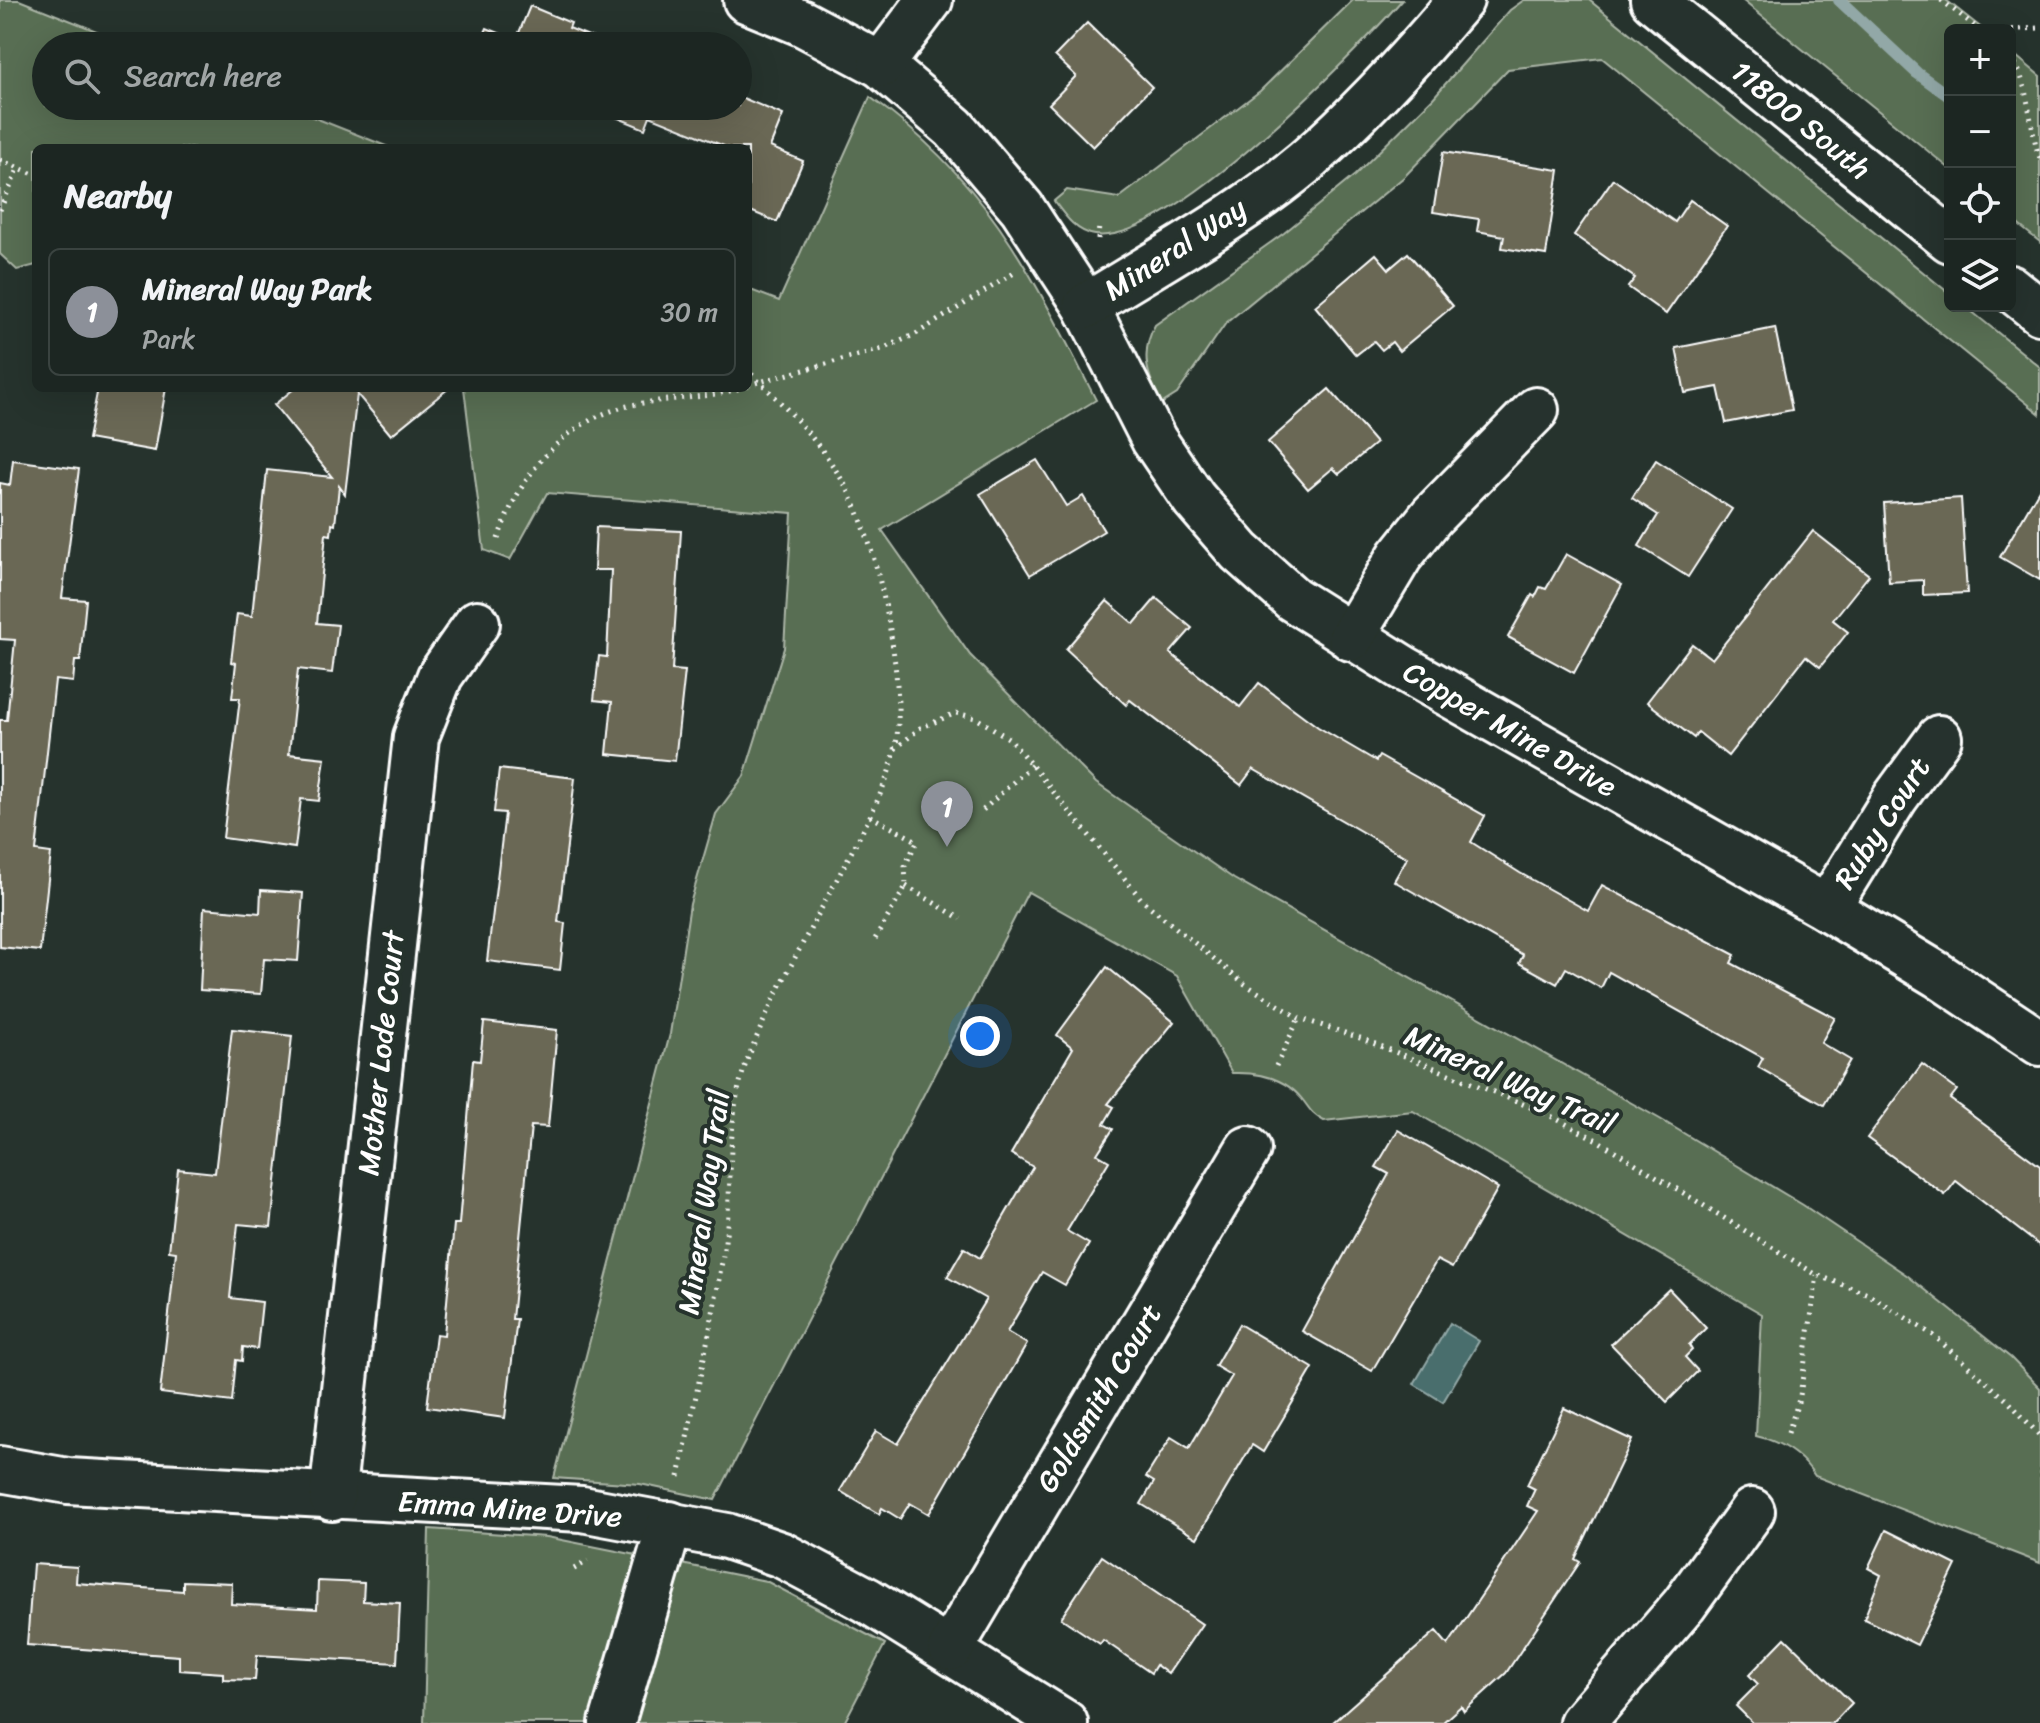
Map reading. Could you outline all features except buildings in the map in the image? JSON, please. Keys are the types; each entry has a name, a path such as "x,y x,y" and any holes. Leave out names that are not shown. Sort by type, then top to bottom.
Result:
{"street":[{"name":"Mineral Way","path":"746,0 802,23 881,65 954,128 1022,208 1086,306 1232,215 1302,164 1366,107 1461,0"},
{"path":"881,65 930,0"},
{"name":"11800 South","path":"1653,0 1944,235"},
{"path":"2016,293 2040,312"},
{"name":"Copper Mine Drive","path":"1086,306 1154,440 1194,499 1240,552 1293,599 1351,638 1827,908 1938,975 2040,1043"},
{"path":"1351,638 1400,556 1432,516 1536,410"},
{"name":"Mother Lode Court","path":"332,1498 416,737 440,676 477,623"},
{"name":"Ruby Court","path":"1827,908 1895,798 1939,738"},
{"name":"Goldsmith Court","path":"951,1648 1248,1149"},
{"name":"Emma Mine Drive","path":"0,1469 68,1481 332,1498 582,1509 727,1536 782,1555 951,1648 1065,1723"},
{"path":"1582,1723 1675,1616 1752,1511"},
{"path":"612,1723 670,1524"}],"path":[{"path":"1941,0 1972,24"},
{"path":"2016,29 2040,28"},
{"path":"2016,62 2019,65 2031,136 2040,159"},
{"path":"0,160 32,174"},
{"path":"0,210 18,169"},
{"path":"1098,239 1099,225"},
{"path":"752,384 882,349 916,334 1016,272"},
{"name":"Mineral Way Trail","path":"679,1477 719,1285 727,1223 730,1141 744,1069 777,994 870,816 895,749 896,680 892,633 862,525 846,487 823,453 796,417 752,375"},
{"path":"498,539 508,510 531,472 559,439 576,427 619,407 715,392"},
{"name":"Mineral Way Trail","path":"895,749 920,728 956,713 976,718 1002,733 1032,765 1143,901 1234,976 1299,1018 1363,1039 1545,1113 1597,1140 1817,1275 1868,1294 1933,1335 2010,1403 2040,1436"},
{"path":"983,810 1032,765"},
{"path":"870,816 917,841 905,866 906,886 875,939"},
{"path":"906,886 961,919"},
{"path":"1276,1066 1299,1018"},
{"path":"1788,1433 1800,1396 1817,1275"},
{"path":"574,1569 588,1561"}],"green space":[{"path":"0,0 19,0 99,32 32,32 32,120 320,120 381,144 32,144 32,266 17,270 0,254"},
{"path":"1353,0 1402,0 1344,61 1258,142 1167,211 1127,230 1095,235 1077,227 1054,201 1067,190 1119,198 1260,91"},
{"path":"1524,0 1589,0 1944,289 1944,312 1972,312 2040,367 2040,414 1602,58 1508,69 1404,177 1226,323 1177,394 1161,404 1152,384 1146,355 1155,325 1284,233 1355,175 1433,98 1510,10"},
{"path":"1742,0 1946,0 1976,24 1944,24 1944,164"},
{"path":"2016,56 2040,76 2040,242 2016,223"},
{"path":"870,97 911,129 977,197 1028,272 1096,400 882,530 970,655 1096,783 1234,879 1660,1119 1803,1205 1908,1276 2011,1358 2040,1388 2040,1563 1815,1476 1804,1461 1790,1450 1756,1436 1762,1314 1413,1111 1324,1121 1295,1092 1279,1081 1261,1075 1232,1073 1177,976 1028,892 715,1500 640,1484 554,1478 670,1034 690,904 716,814 744,776 784,648 792,513 547,493 510,560 484,550 464,392 752,392 752,291 779,301"},
{"path":"429,1529 547,1537 766,1581 885,1644 844,1723 424,1723"}],"water":[{"path":"1450,1323 1479,1341 1443,1402 1414,1384"}],"waterway":[{"path":"1839,0 1917,73 1949,96"}],"place":[{"name":"Mineral Way Park","path":"947,847"}]}
